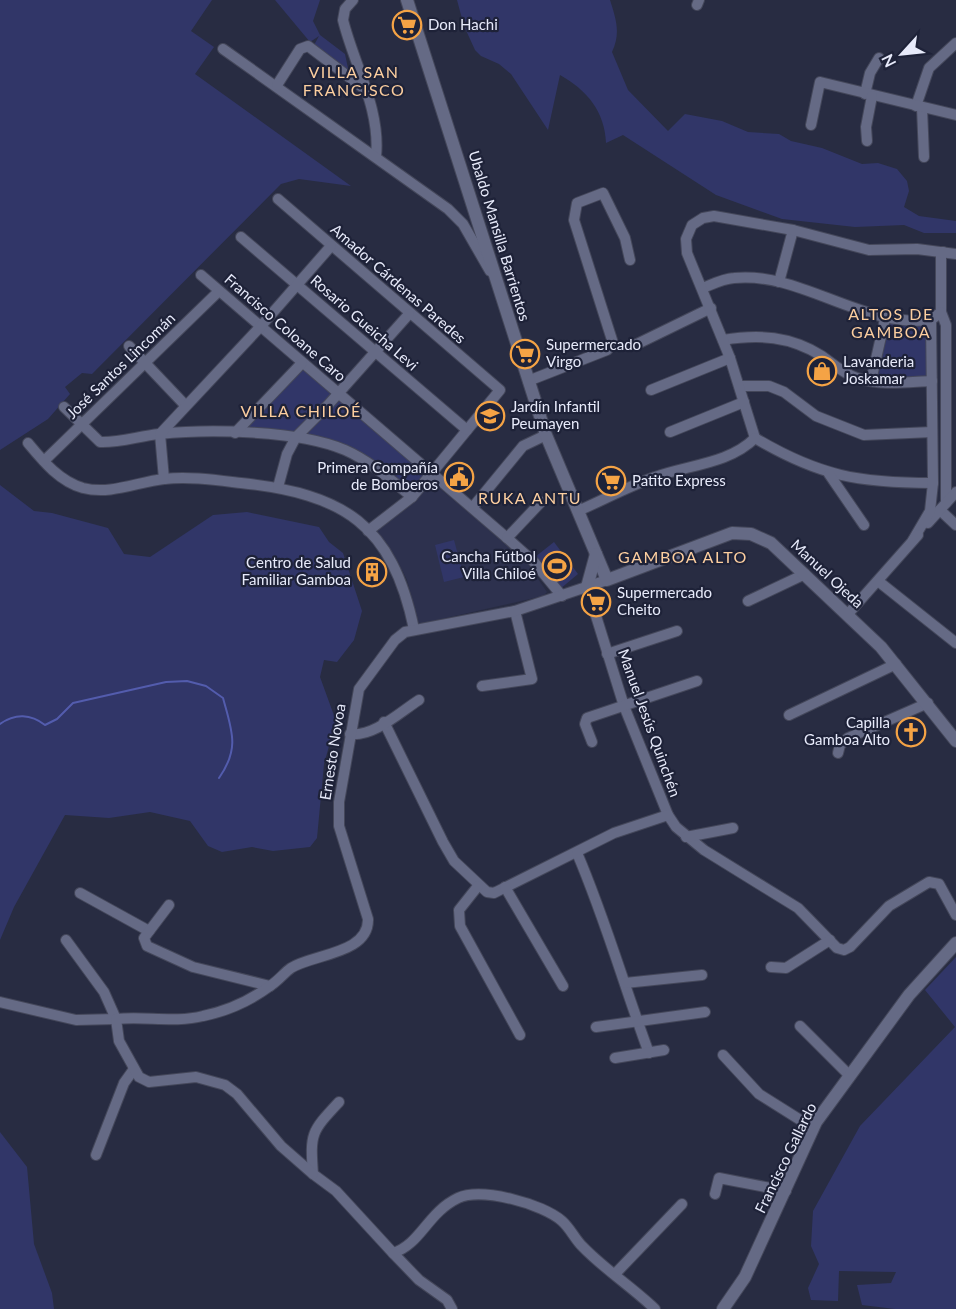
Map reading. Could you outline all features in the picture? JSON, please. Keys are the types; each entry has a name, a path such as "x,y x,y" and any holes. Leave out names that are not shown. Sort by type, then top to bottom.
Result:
{"street":[{"path":"353,0 345,9 344,20 376,130 376,157"},
{"name":"Ubaldo Mansilla Barrientos","path":"407,0 546,435 607,580"},
{"path":"924,158 919,107 929,68 956,43"},
{"path":"277,86 300,49 308,46 366,90"},
{"path":"224,50 376,157 455,216 494,277"},
{"path":"867,141 870,73 879,58"},
{"path":"811,125 820,82 956,115"},
{"path":"528,381 607,350 613,342 574,220 577,203 603,194 625,238 630,260"},
{"name":"Amador Cárdenas Paredes","path":"278,198 409,314 500,390 467,430"},
{"path":"933,483 888,483 830,474 790,459 754,438 730,358 687,253 686,239 692,225 708,217 793,230 869,250 917,249 956,255"},
{"path":"779,282 793,230"},
{"name":"Rosario Gueicha Levi","path":"241,237 467,430"},
{"path":"164,479 160,434 261,327 331,246"},
{"path":"943,252 941,255 941,312 945,325 951,425 943,506 956,525"},
{"name":"Francisco Coloane Caro","path":"201,276 473,507 534,562 561,596"},
{"path":"703,288 734,278 779,282 885,319 931,320 941,312"},
{"name":"José Santos Lincomán","path":"44,461 146,365 219,291"},
{"path":"635,345 711,308"},
{"path":"278,487 287,454 296,437 338,394 409,314"},
{"path":"871,381 885,319"},
{"path":"913,540 930,511 933,483 931,320"},
{"path":"723,340 760,335 784,339 813,351 846,374 871,381 932,381"},
{"path":"129,346 185,405"},
{"path":"651,390 730,358"},
{"path":"235,433 302,363"},
{"path":"740,386 769,386 777,389 816,416 864,435 932,432"},
{"path":"670,432 744,402"},
{"path":"64,406 100,442 160,434 235,433 296,437 337,446 358,456 412,497"},
{"path":"368,531 412,497 467,430"},
{"path":"473,507 523,446 546,435"},
{"path":"578,511 652,478 693,468 719,458 743,447 754,438"},
{"path":"28,443 44,461 69,482 93,490 109,490 164,479 278,487 330,502 368,531 396,568 405,589 414,629"},
{"path":"830,474 864,525"},
{"path":"848,614 956,492"},
{"path":"507,538 540,502"},
{"name":"Manuel Ojeda","path":"632,571 723,536 739,533 758,536 771,543 848,614 896,664 956,741"},
{"path":"587,587 596,554 615,569 632,571"},
{"name":"Ernesto Novoa","path":"0,1002 76,1020 202,1017 236,1006 270,986 291,968 342,950 363,934 368,926 339,826 339,802 359,689 400,636 414,629 515,611 632,571"},
{"path":"748,601 805,574"},
{"path":"878,581 956,644"},
{"name":"Manuel Jesús Quinchén","path":"587,587 624,706 668,815 686,837 798,908 830,940"},
{"path":"482,686 532,679 515,611"},
{"path":"607,654 677,631"},
{"path":"789,715 896,664"},
{"path":"592,742 585,724 586,718 697,681"},
{"path":"350,734 363,734 419,700"},
{"path":"838,753 840,745 848,738 928,703"},
{"path":"384,722 454,861 478,886 490,893 577,853 614,833 668,815"},
{"path":"686,837 733,828"},
{"path":"577,853 604,915 649,1053"},
{"path":"771,968 786,968 830,940 837,948 844,950 850,947 889,906 929,882 939,884 956,915"},
{"path":"478,886 459,910 460,926 520,1035"},
{"path":"505,887 563,986"},
{"path":"80,893 149,931"},
{"path":"169,905 149,931 144,942 155,952 193,967 270,986"},
{"path":"66,940 105,992 116,1019 119,1041 139,1077 149,1082 196,1077 225,1085 251,1109 281,1146 336,1191 418,1280 447,1300 452,1309"},
{"name":"Francisco Gallardo","path":"723,1309 745,1277 813,1128 909,994 956,943"},
{"path":"625,983 702,975"},
{"path":"596,1027 705,1012"},
{"path":"800,1026 850,1076"},
{"path":"615,1058 664,1050"},
{"path":"723,1055 759,1094 813,1128"},
{"path":"96,1155 124,1083 134,1070"},
{"path":"314,1174 311,1143 313,1131 339,1102"},
{"path":"715,1194 719,1178 786,1191"},
{"path":"393,1253 412,1244 436,1212 446,1204 462,1196 486,1194 529,1204 561,1220 582,1246 655,1309"},
{"path":"615,1274 682,1204"}],"shaded area":[{"path":"0,0 212,0 191,31 214,47 195,74 351,186 299,179 281,184 92,374 82,373 65,387 70,394 48,419 0,450"},
{"path":"275,0 320,0 313,21 320,35 345,54 349,73 313,47 319,36 310,42"},
{"path":"457,0 610,0 617,32 612,52 628,90 668,131 685,114 722,121 748,132 779,134 791,141 822,148 862,164 878,163 897,169 907,181 909,191 904,207 919,216 956,221 956,233 924,233 904,225 855,227 782,219 716,195 623,135 606,143 602,121 593,103 570,81 560,75 548,130 511,74 475,50 464,26"},
{"path":"888,323 927,325 928,379 875,379"},
{"path":"302,364 430,474 412,495 354,452 238,432"},
{"name":"Jardín Infantil Peumayen","path":"498,397 502,413 489,430 478,420"},
{"path":"432,482 525,560 547,592 543,596 419,624 407,580 397,560 375,532 410,506"},
{"path":"0,485 34,511 52,513 108,528 124,554 150,557 213,515 247,512 319,527 329,542 343,553 362,611 354,640 337,662 324,660 320,677 336,721 324,764 317,838 310,847 273,851 252,847 222,852 208,846 190,821 150,812 109,818 65,815 14,907 0,940"},
{"path":"454,540 464,577 444,582 435,545"},
{"name":"Cancha Fútbol Villa Chiloé","path":"554,542 578,574 560,589 535,557"},
{"path":"956,957 956,1309 895,1309 862,1305 857,1285 891,1283 896,1272 839,1271 838,1301 811,1300 808,1288 819,1264 811,1246 813,1211 860,1126 955,1027 925,990"},
{"path":"0,1132 27,1167 34,1244 52,1293 54,1309 0,1309"}],"waterway":[{"path":"0,724 11,718 23,716 40,721 45,725 57,719 73,703 166,682 187,681 206,686 223,698 231,730 232,748 226,767 219,778"}],"place":[{"name":"Don Hachi","path":"407,25"},
{"name":"Supermercado Virgo","path":"525,354"},
{"name":"Lavanderia Joskamar","path":"822,371"},
{"name":"Jardín Infantil Peumayen","path":"490,416"},
{"name":"Primera Compañía de Bomberos","path":"459,477"},
{"name":"Patito Express","path":"611,481"},
{"name":"Cancha Fútbol Villa Chiloé","path":"557,566"},
{"name":"Centro de Salud Familiar Gamboa","path":"372,572"},
{"name":"Supermercado Cheito","path":"596,602"},
{"name":"Capilla Gamboa Alto","path":"911,732"}],"district":[{"name":"VILLA SAN FRANCISCO","path":"354,81"},
{"name":"ALTOS DE GAMBOA","path":"891,323"},
{"name":"VILLA CHILOÉ","path":"301,411"},
{"name":"RUKA ANTU","path":"530,498"},
{"name":"GAMBOA ALTO","path":"683,557"}]}
